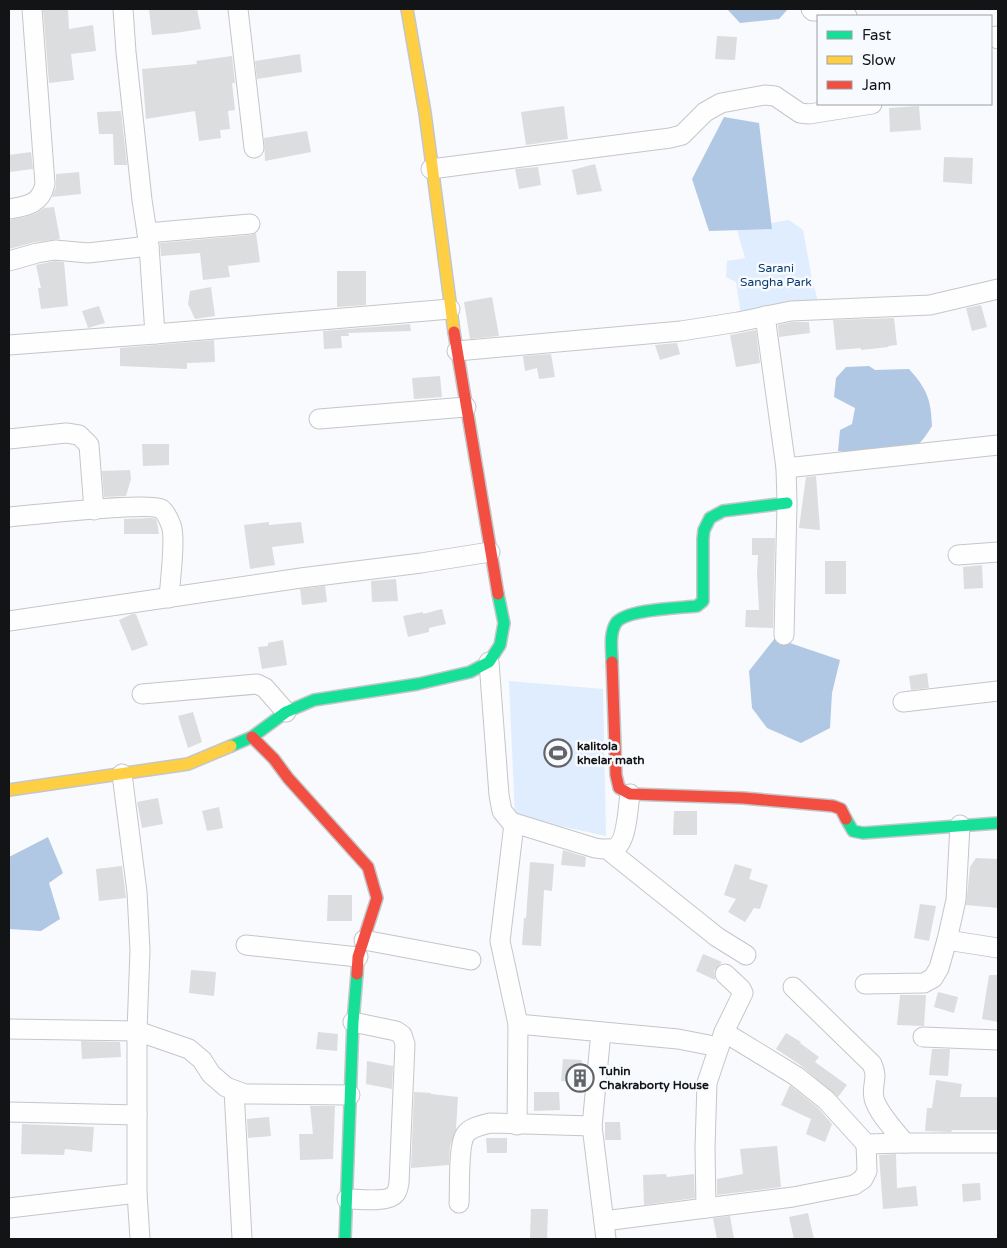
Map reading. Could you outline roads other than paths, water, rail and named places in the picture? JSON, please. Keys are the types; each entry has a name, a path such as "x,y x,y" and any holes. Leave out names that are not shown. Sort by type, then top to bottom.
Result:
{"street":[{"path":"9,209 23,206 40,198 45,184 32,9"},
{"path":"123,9 127,62 148,240 155,334"},
{"path":"238,9 254,148"},
{"path":"9,790 188,764 252,738 286,712 314,700 418,684 470,672 489,662 500,645 504,624 490,552 450,309 425,114 407,9"},
{"path":"811,9 813,11 836,11 844,15"},
{"path":"431,169 670,138 682,135 706,112 721,104 765,95 775,96 800,113 809,114 866,105"},
{"path":"9,261 55,250 88,253 148,240 250,224"},
{"path":"457,351 681,331 791,312 930,305 998,289"},
{"path":"9,346 450,309"},
{"path":"765,316 786,468 784,635"},
{"path":"319,418 466,407"},
{"path":"9,439 66,433 79,435 89,446 94,510"},
{"path":"786,468 998,445"},
{"path":"787,503 722,511 714,514 707,522 704,538 704,591 702,601 697,606 632,614 619,620 612,631 616,775 619,788 630,794 743,798 833,806 841,809 854,832 864,833 998,824"},
{"path":"9,517 148,507 161,509 172,527 173,536 169,598"},
{"path":"9,621 490,552"},
{"path":"958,556 998,552"},
{"path":"489,662 499,795 502,811 514,824 595,848 615,848 620,843 624,832 630,794"},
{"path":"142,694 257,684 265,688 286,712"},
{"path":"903,702 998,691"},
{"path":"252,738 274,759 288,778 368,867 377,898 361,949 353,1022 345,1239"},
{"path":"122,774 137,892 140,950 136,1030 137,1193 140,1239"},
{"path":"514,824 500,941 518,1024 517,1125"},
{"path":"865,984 924,983 933,978 939,968 956,900 960,826"},
{"path":"607,849 717,937 746,954"},
{"path":"947,940 998,948"},
{"path":"246,945 361,949 471,960"},
{"path":"706,1208 707,1084 722,1039 743,993 725,974"},
{"path":"793,987 872,1064 876,1073 874,1098 878,1109 905,1143"},
{"path":"347,1200 386,1200 397,1192 399,1183 405,1044 402,1035 396,1030 353,1022"},
{"path":"518,1024 678,1039 722,1039 796,1076 826,1100 866,1144 866,1171 862,1179 854,1185 793,1197 706,1208 605,1230 592,1126 601,1032"},
{"path":"9,1029 136,1030 189,1049 202,1060 211,1074 226,1087 245,1094 350,1095"},
{"path":"923,1037 998,1040"},
{"path":"234,1090 242,1239"},
{"path":"9,1112 137,1115"},
{"path":"459,1203 462,1144 466,1134 477,1126 490,1123 592,1126"},
{"path":"866,1144 998,1143"},
{"path":"9,1208 137,1193"}],"water":[{"path":"727,9 788,9 779,19 740,23"},
{"path":"724,117 759,123 772,229 709,231 692,179"},
{"path":"869,366 875,370 909,369 924,389 931,409 932,426 917,445 909,449 889,453 838,451 840,430 852,424 855,408 834,397 836,378 846,367"},
{"path":"775,638 840,660 832,693 830,728 801,743 767,728 752,708 749,671"},
{"path":"48,837 63,873 49,883 60,919 41,931 9,929 9,857"}],"place":[{"name":"kalitola khelar math","path":"558,753"},
{"name":"Tuhin Chakraborty House","path":"580,1078"}],"park label":[{"name":"Sarani Sangha Park","path":"776,275"}]}
